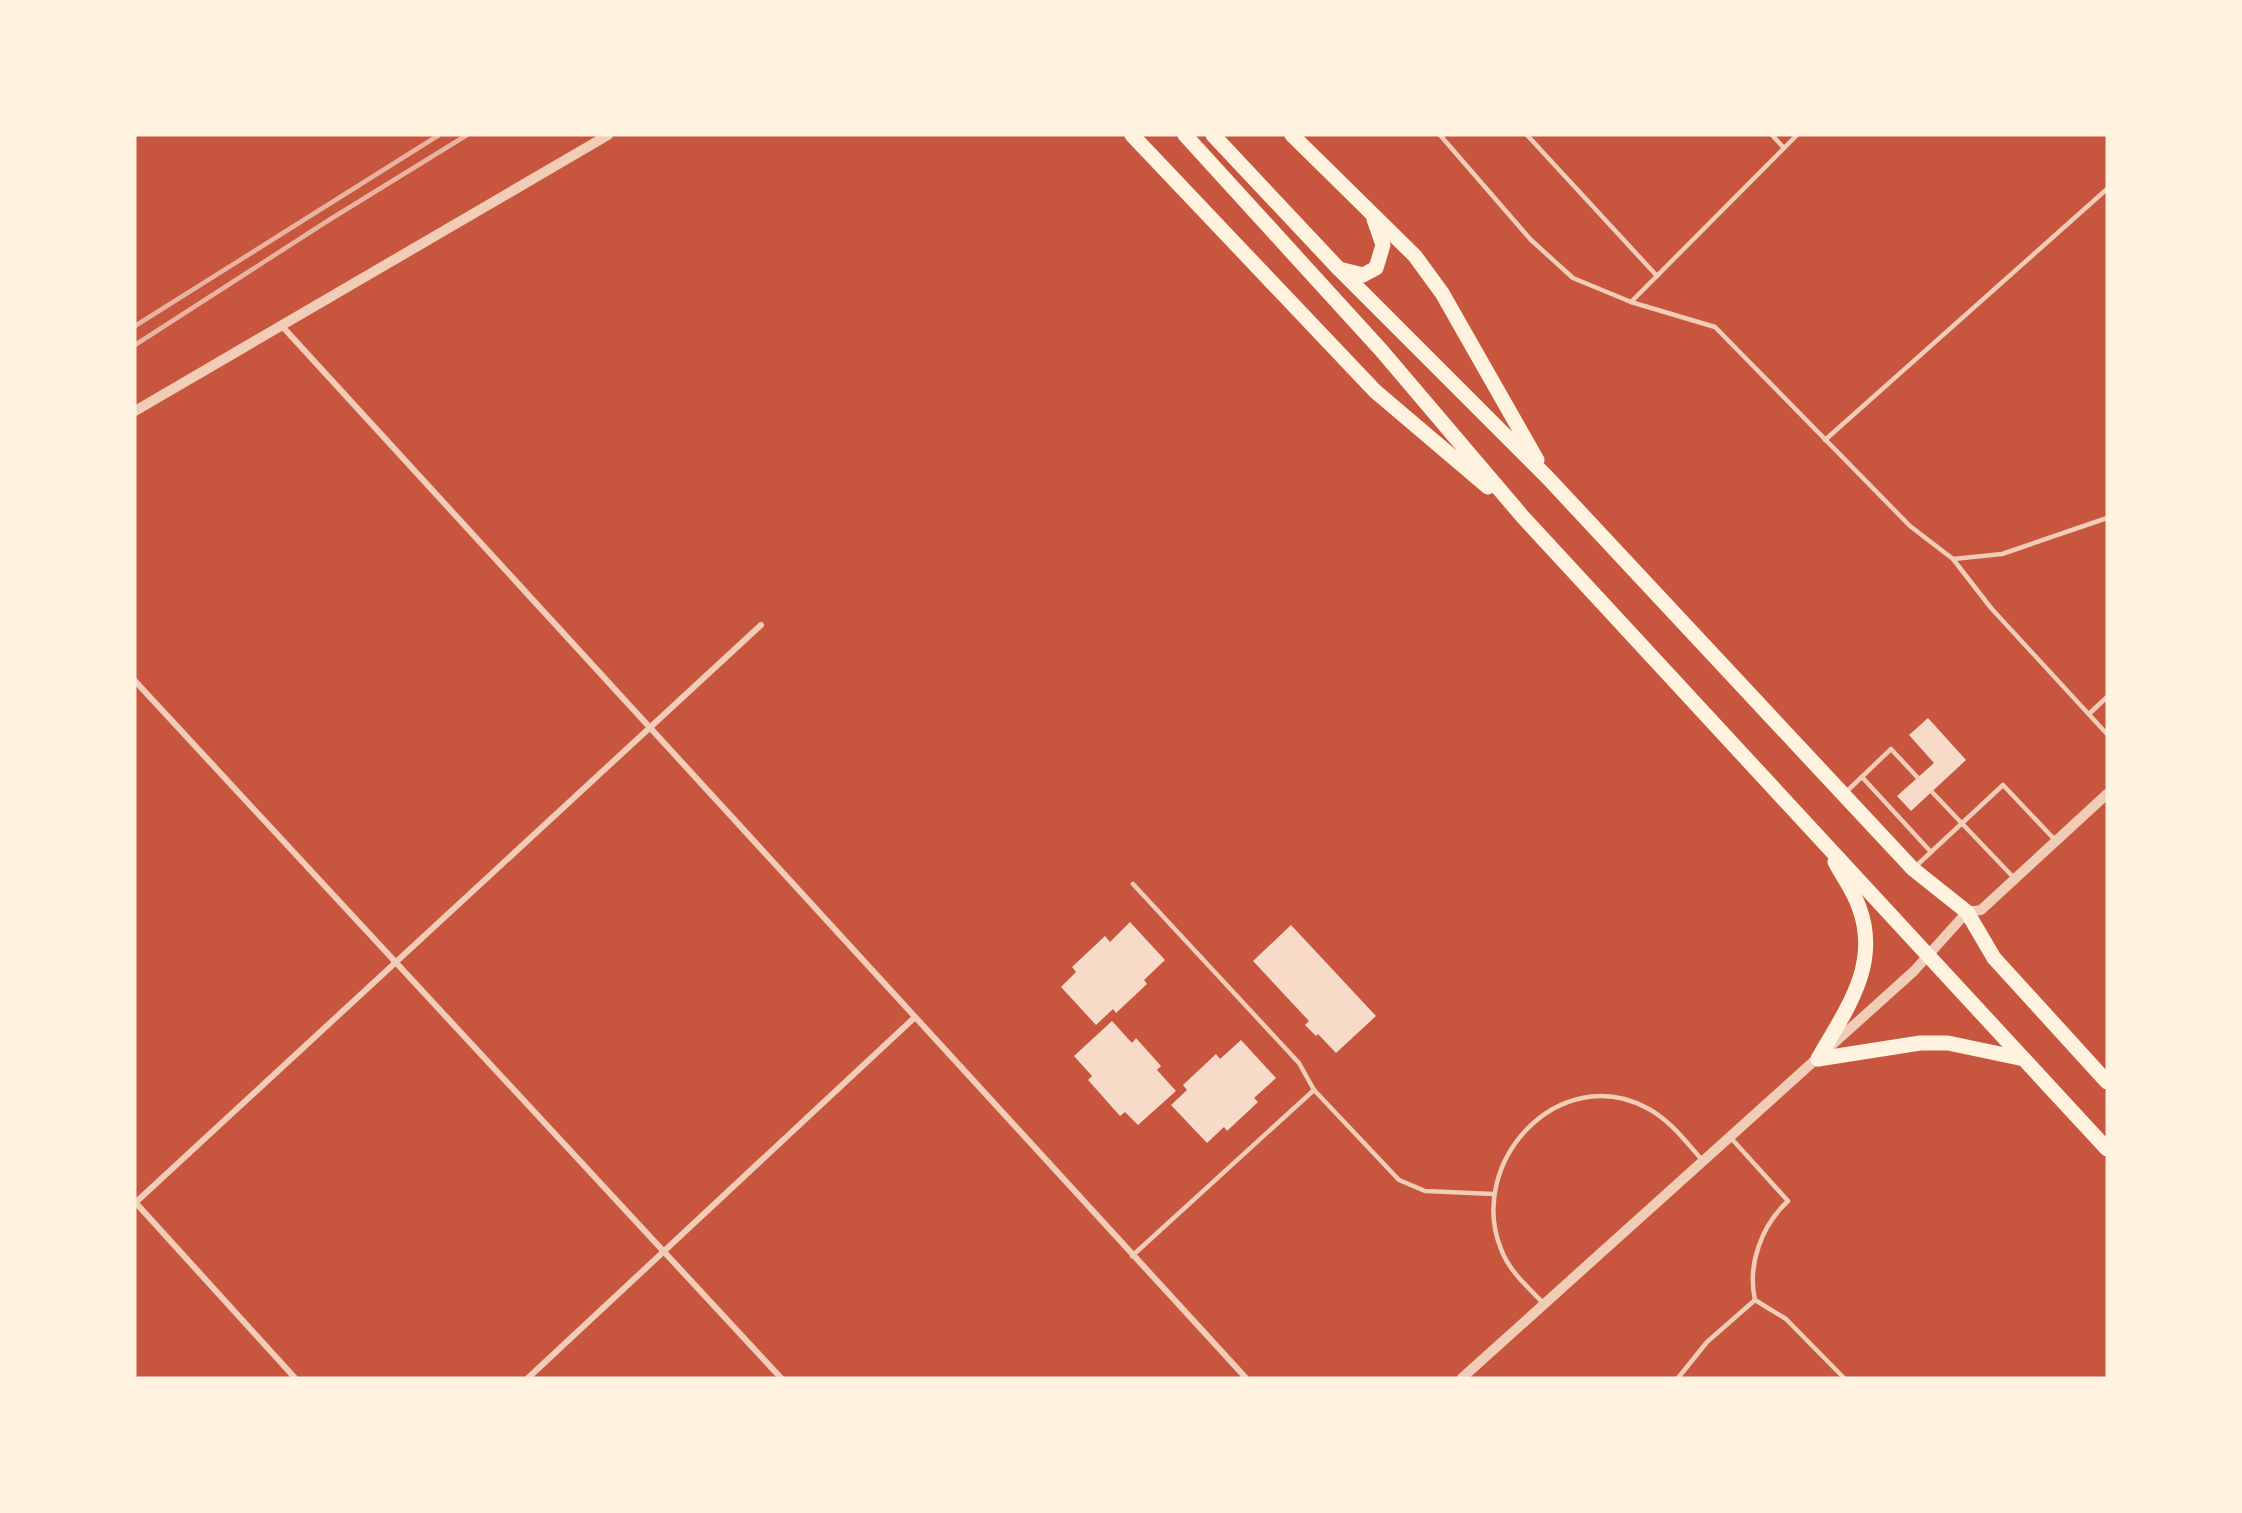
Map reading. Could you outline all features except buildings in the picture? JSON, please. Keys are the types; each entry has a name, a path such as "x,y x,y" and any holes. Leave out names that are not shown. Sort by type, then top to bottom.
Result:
{"main road":[{"path":"1132,135 1375,391 1522,516"},
{"path":"1185,135 1382,350 1522,516 2107,1149"},
{"path":"1213,135 1339,269 1548,478 1912,869 1967,912 1994,958 2107,1082"},
{"path":"1292,135 1415,256 1442,293 1548,478"},
{"path":"1339,269 1363,274 1376,268 1383,245 1373,216"},
{"path":"1818,1059 1859,986 1865,960 1865,933 1860,908 1821,839"},
{"path":"1818,1059 1920,1043 1948,1043 2024,1059"}],"street":[{"path":"135,411 608,135"},
{"path":"280,325 1246,1378"},
{"path":"295,1378 135,1202 761,625"},
{"path":"135,681 781,1378"},
{"path":"1462,1378 1930,956 1967,912 1981,910 2107,794"},
{"path":"528,1378 915,1018"}],"lane":[{"path":"1440,135 1531,240 1573,278 1631,302 1715,327 1910,526 1953,559 1991,608 2107,734"},
{"path":"1527,135 1656,276"},
{"path":"1773,135 1784,148"},
{"path":"1631,302 1797,135"},
{"path":"1826,440 2107,189"},
{"path":"1953,559 2002,554 2107,518"},
{"path":"2089,714 2107,697"},
{"path":"1843,794 1891,749 1918,778"},
{"path":"1862,777 1931,852"},
{"path":"1912,869 2002,785 2056,840"},
{"path":"1932,792 2015,879"},
{"path":"1133,884 1299,1063 1314,1090 1405,1184 1425,1191 1493,1194"},
{"path":"1132,1256 1314,1090"},
{"path":"1543,1303 1513,1271 1500,1248 1494,1222 1493,1194 1498,1175 1522,1133 1539,1118 1556,1108 1584,1098 1615,1099 1645,1107 1662,1117 1703,1161"},
{"path":"1730,1137 1788,1201 1773,1215 1764,1233 1751,1284 1755,1300 1786,1320 1844,1378"},
{"path":"1678,1378 1707,1342 1755,1300"}],"railway":[{"path":"135,326 439,135"},
{"path":"135,345 329,220 467,135"}]}
